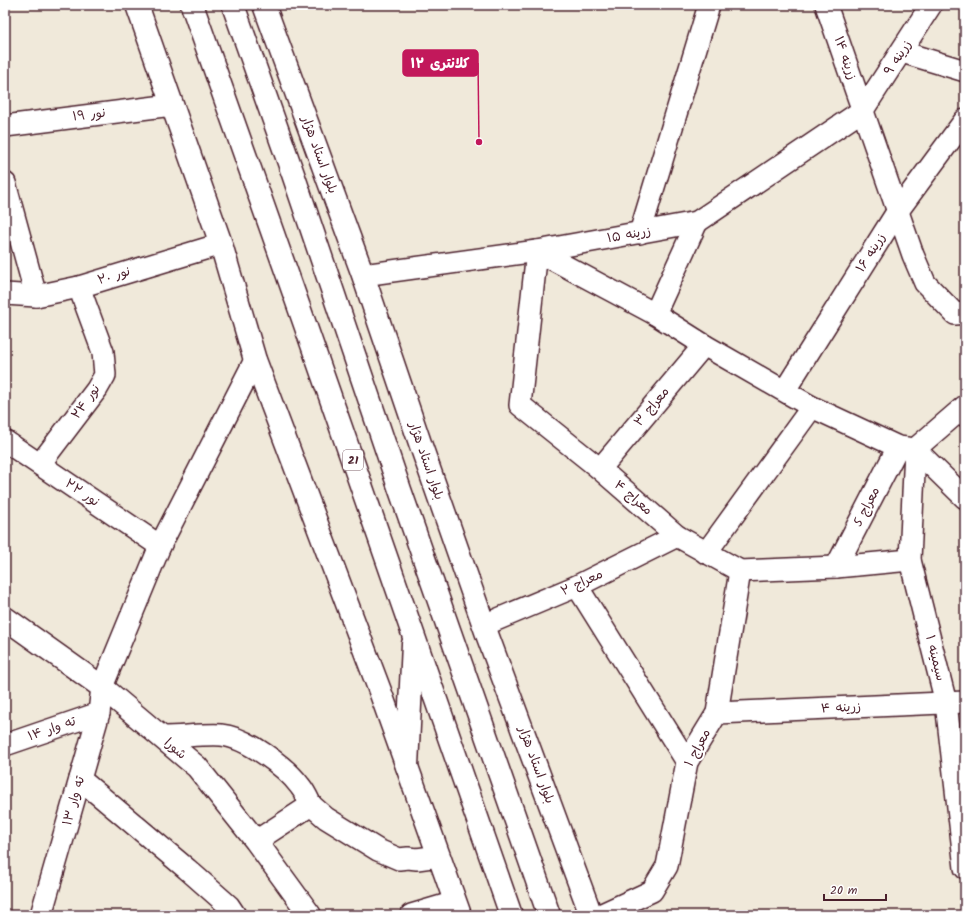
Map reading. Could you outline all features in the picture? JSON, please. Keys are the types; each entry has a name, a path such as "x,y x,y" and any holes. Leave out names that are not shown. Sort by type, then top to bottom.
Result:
{"main road":[{"path":"137,5 221,244 255,360 380,691 457,909"},
{"name":"21","path":"192,5 414,633 511,915"},
{"path":"234,5 294,174 400,490 549,915"},
{"name":"بلوار استاد هژار","path":"264,5 363,275 484,625 591,915"},
{"name":"شورا","path":"5,618 102,687 197,768 256,841 310,915"},
{"path":"407,766 414,633"}],"street":[{"path":"640,233 709,5"},
{"name":"زرینه ۱۴","path":"826,5 913,255 926,283 955,314 965,313"},
{"name":"زرینه ۹","path":"863,110 902,52 931,5"},
{"path":"902,52 965,71"},
{"name":"نور ۱۹","path":"5,126 172,104"},
{"name":"زرینه ۱۵","path":"363,275 537,252 697,222 863,110"},
{"name":"زرینه ۱۶","path":"785,390 897,212 965,120"},
{"path":"5,183 36,296"},
{"path":"655,314 697,222"},
{"name":"نور ۲۰","path":"5,294 36,296 79,287 221,244"},
{"path":"537,252 655,314 704,345 785,390 812,407 906,448 965,498"},
{"name":"معراج ۴","path":"537,252 520,406 600,469 677,536 740,571"},
{"name":"نور ۲۴","path":"40,464 105,375 103,352 79,287"},
{"name":"معراج ۳","path":"600,469 704,345"},
{"name":"ته وار ۱۳","path":"41,915 99,714 102,687 160,546 255,360"},
{"path":"906,448 965,406"},
{"path":"706,553 812,407"},
{"name":"نور ۲۲","path":"5,441 160,546"},
{"name":"سیمینه ۱","path":"906,448 910,560 956,702 965,868"},
{"name":"معراج 5","path":"836,567 906,448"},
{"name":"معراج ۲","path":"484,625 577,586 677,536"},
{"path":"740,571 836,567 910,560"},
{"name":"معراج ۱","path":"600,915 652,891 666,866 687,762 717,713 740,571"},
{"path":"577,586 687,762"},
{"name":"زرینه ۴","path":"717,713 956,702"},
{"name":"ته وار ۱۴","path":"5,745 99,714"},
{"path":"162,737 222,735 243,742 271,759 288,773 301,787 311,805 326,818 378,850 399,859 417,859 439,856"},
{"path":"80,779 187,869 229,906 235,915"},
{"path":"256,841 311,805"},
{"path":"411,915 457,909"}],"place":[{"name":"کلانتری ۱۲","path":"479,142"}]}
